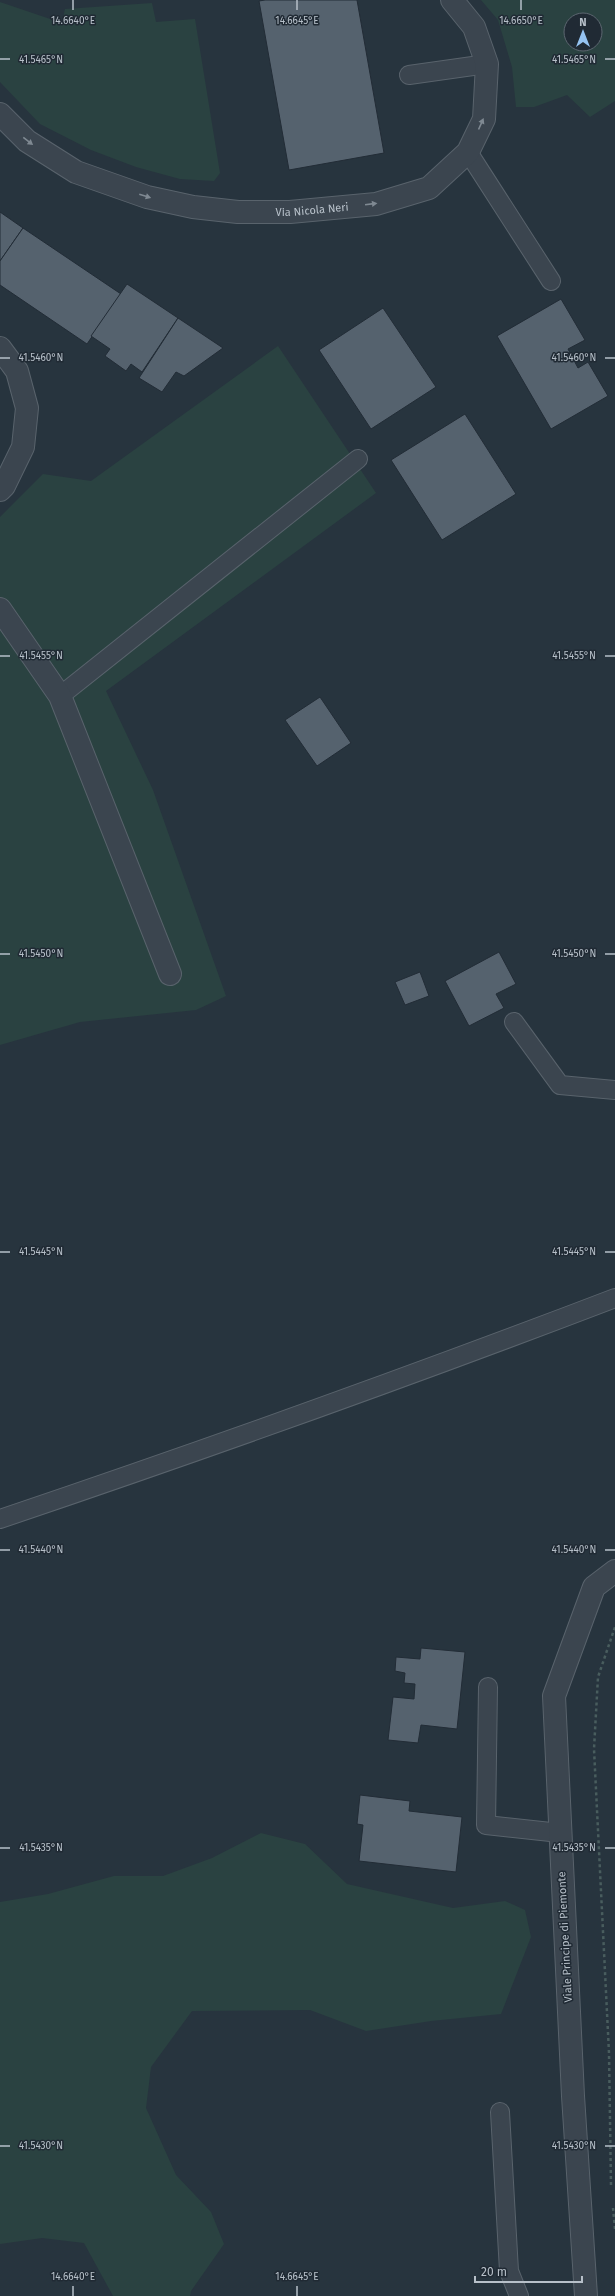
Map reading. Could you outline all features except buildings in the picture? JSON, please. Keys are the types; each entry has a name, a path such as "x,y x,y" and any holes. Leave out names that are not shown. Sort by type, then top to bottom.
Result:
{"street":[{"name":"Via Nicola Neri","path":"0,114 28,141 76,172 147,197 193,207 238,212 290,212 376,204 429,188 468,152 484,119 487,64 474,27 452,0"},
{"path":"0,348 17,371 27,408 23,447 4,486 0,490"},
{"path":"0,609 60,696 170,974"},
{"name":"Viale Principe di Piemonte","path":"586,2296 573,2096 554,1696 594,1587 615,1571"}],"lane":[{"path":"409,75 487,64"},
{"path":"468,152 551,281"},
{"path":"60,696 358,460"},
{"path":"514,1022 560,1085 615,1090"},
{"path":"0,1519 185,1457 407,1377 615,1298"},
{"path":"488,1687 486,1825 560,1833"},
{"path":"500,2112 509,2271 519,2296"}],"path":[{"path":"611,2188 609,2053 594,1749 598,1677 615,1627"},
{"path":"612,2203 615,2229"}],"green space":[{"path":"481,0 615,0 615,101 590,117 567,95 534,107 516,107 512,67 498,20"},
{"path":"0,2 62,23 65,9 152,3 156,22 195,19 220,173 214,181 180,179 136,167 91,150 40,124 0,82"},
{"path":"278,346 376,493 106,691 153,790 226,996 196,1010 80,1022 0,1045 0,517 43,474 91,481"},
{"path":"261,1833 305,1844 347,1884 453,1908 505,1901 525,1910 531,1937 501,2014 431,2021 366,2031 310,2010 192,2011 151,2067 146,2108 176,2175 211,2212 224,2244 191,2291 190,2296 113,2296 84,2243 42,2238 0,2244 0,1902 48,1894 114,1876 163,1876 212,1858"}]}
